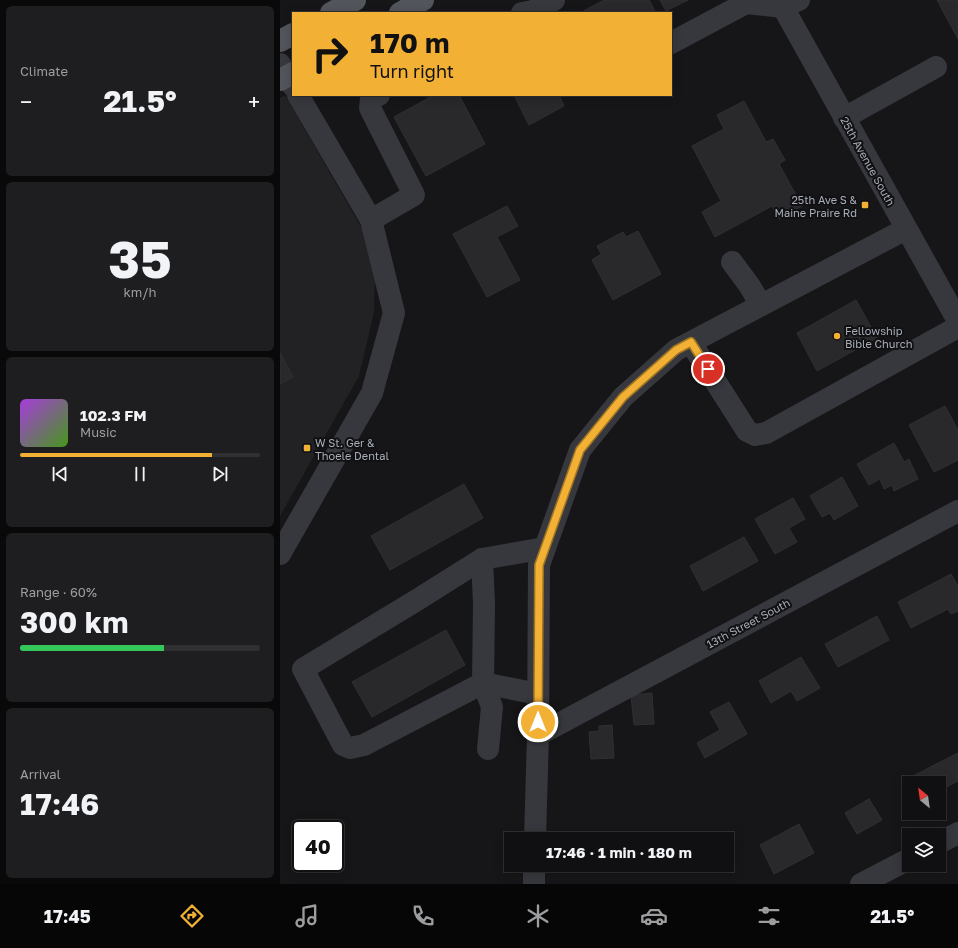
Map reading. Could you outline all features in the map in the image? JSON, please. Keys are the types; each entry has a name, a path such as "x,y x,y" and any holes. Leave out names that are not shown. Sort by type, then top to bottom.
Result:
{"main road":[{"path":"333,12 355,0"},
{"path":"403,12 423,5"},
{"path":"280,41 292,35"}],"street":[{"path":"529,12 554,0"},
{"path":"672,42 723,7 746,3 787,2"},
{"name":"25th Avenue South","path":"787,2 844,118 958,321"},
{"path":"844,118 936,67"},
{"path":"280,554 372,393 394,313 372,220 299,96"},
{"path":"372,220 414,195 370,108 371,99 377,96"},
{"path":"535,832 538,735 539,565 580,450 623,397 683,346 906,229"},
{"path":"732,262 749,285 761,305"},
{"path":"683,346 747,431 755,435 766,433 958,327"},
{"name":"13th Street South","path":"538,735 958,511"},
{"path":"538,694 483,683 364,745 350,748 344,745 303,669 482,559 545,548"},
{"path":"482,559 484,604 483,683 492,707 488,749"},
{"path":"946,840 958,834"},
{"path":"861,884 902,863"},
{"path":"534,872 534,884"}],"shaded area":[{"path":"285,95 365,234 375,270 374,312 359,376 280,516 280,98"}],"building":[{"path":"604,0 649,0 655,12 582,12"},
{"path":"660,0 688,0 666,11"},
{"path":"937,0 958,0 958,39"},
{"path":"432,96 460,96 485,144 426,176 394,117"},
{"path":"514,96 559,96 564,106 529,125"},
{"path":"744,101 766,142 773,139 785,160 779,164 802,206 779,219 772,206 715,237 702,212 721,201 692,146 724,129 717,115"},
{"path":"507,206 518,226 497,237 520,280 487,297 453,234"},
{"path":"638,231 661,274 613,300 592,260 601,254 597,246 623,232 626,237"},
{"name":"Fellowship Bible Church","path":"856,300 877,338 817,371 797,333"},
{"path":"280,353 293,377 280,384"},
{"path":"945,406 958,430 958,460 934,472 909,425"},
{"path":"894,443 904,462 909,459 918,479 894,491 892,485 884,489 880,479 869,485 857,464"},
{"path":"842,477 858,506 834,520 830,513 822,517 810,496"},
{"path":"464,484 483,518 390,570 371,536"},
{"path":"793,498 805,519 789,528 797,542 775,554 755,519"},
{"path":"744,537 758,561 703,591 690,566"},
{"path":"951,574 958,586 958,611 951,614 948,609 911,628 898,602"},
{"path":"877,616 889,640 838,667 825,644"},
{"path":"446,630 465,665 372,717 352,682"},
{"path":"801,657 820,688 797,701 791,691 771,703 759,681"},
{"path":"652,693 654,724 634,725 631,695"},
{"path":"729,702 747,734 705,758 697,743 720,730 710,712"},
{"path":"612,725 614,758 591,759 589,732 599,731 599,726"},
{"path":"958,753 958,781 946,787 946,776 913,776"},
{"path":"869,799 882,820 857,834 845,813"},
{"path":"799,824 814,853 774,874 760,845"}],"place":[{"name":"25th Ave S & Maine Praire Rd","path":"865,205"},
{"name":"Fellowship Bible Church","path":"837,336"},
{"name":"W St. Ger & Thoele Dental","path":"307,448"}],"route":[{"path":"538,722 539,565 580,450 623,397 676,350 691,342 708,369"}]}
